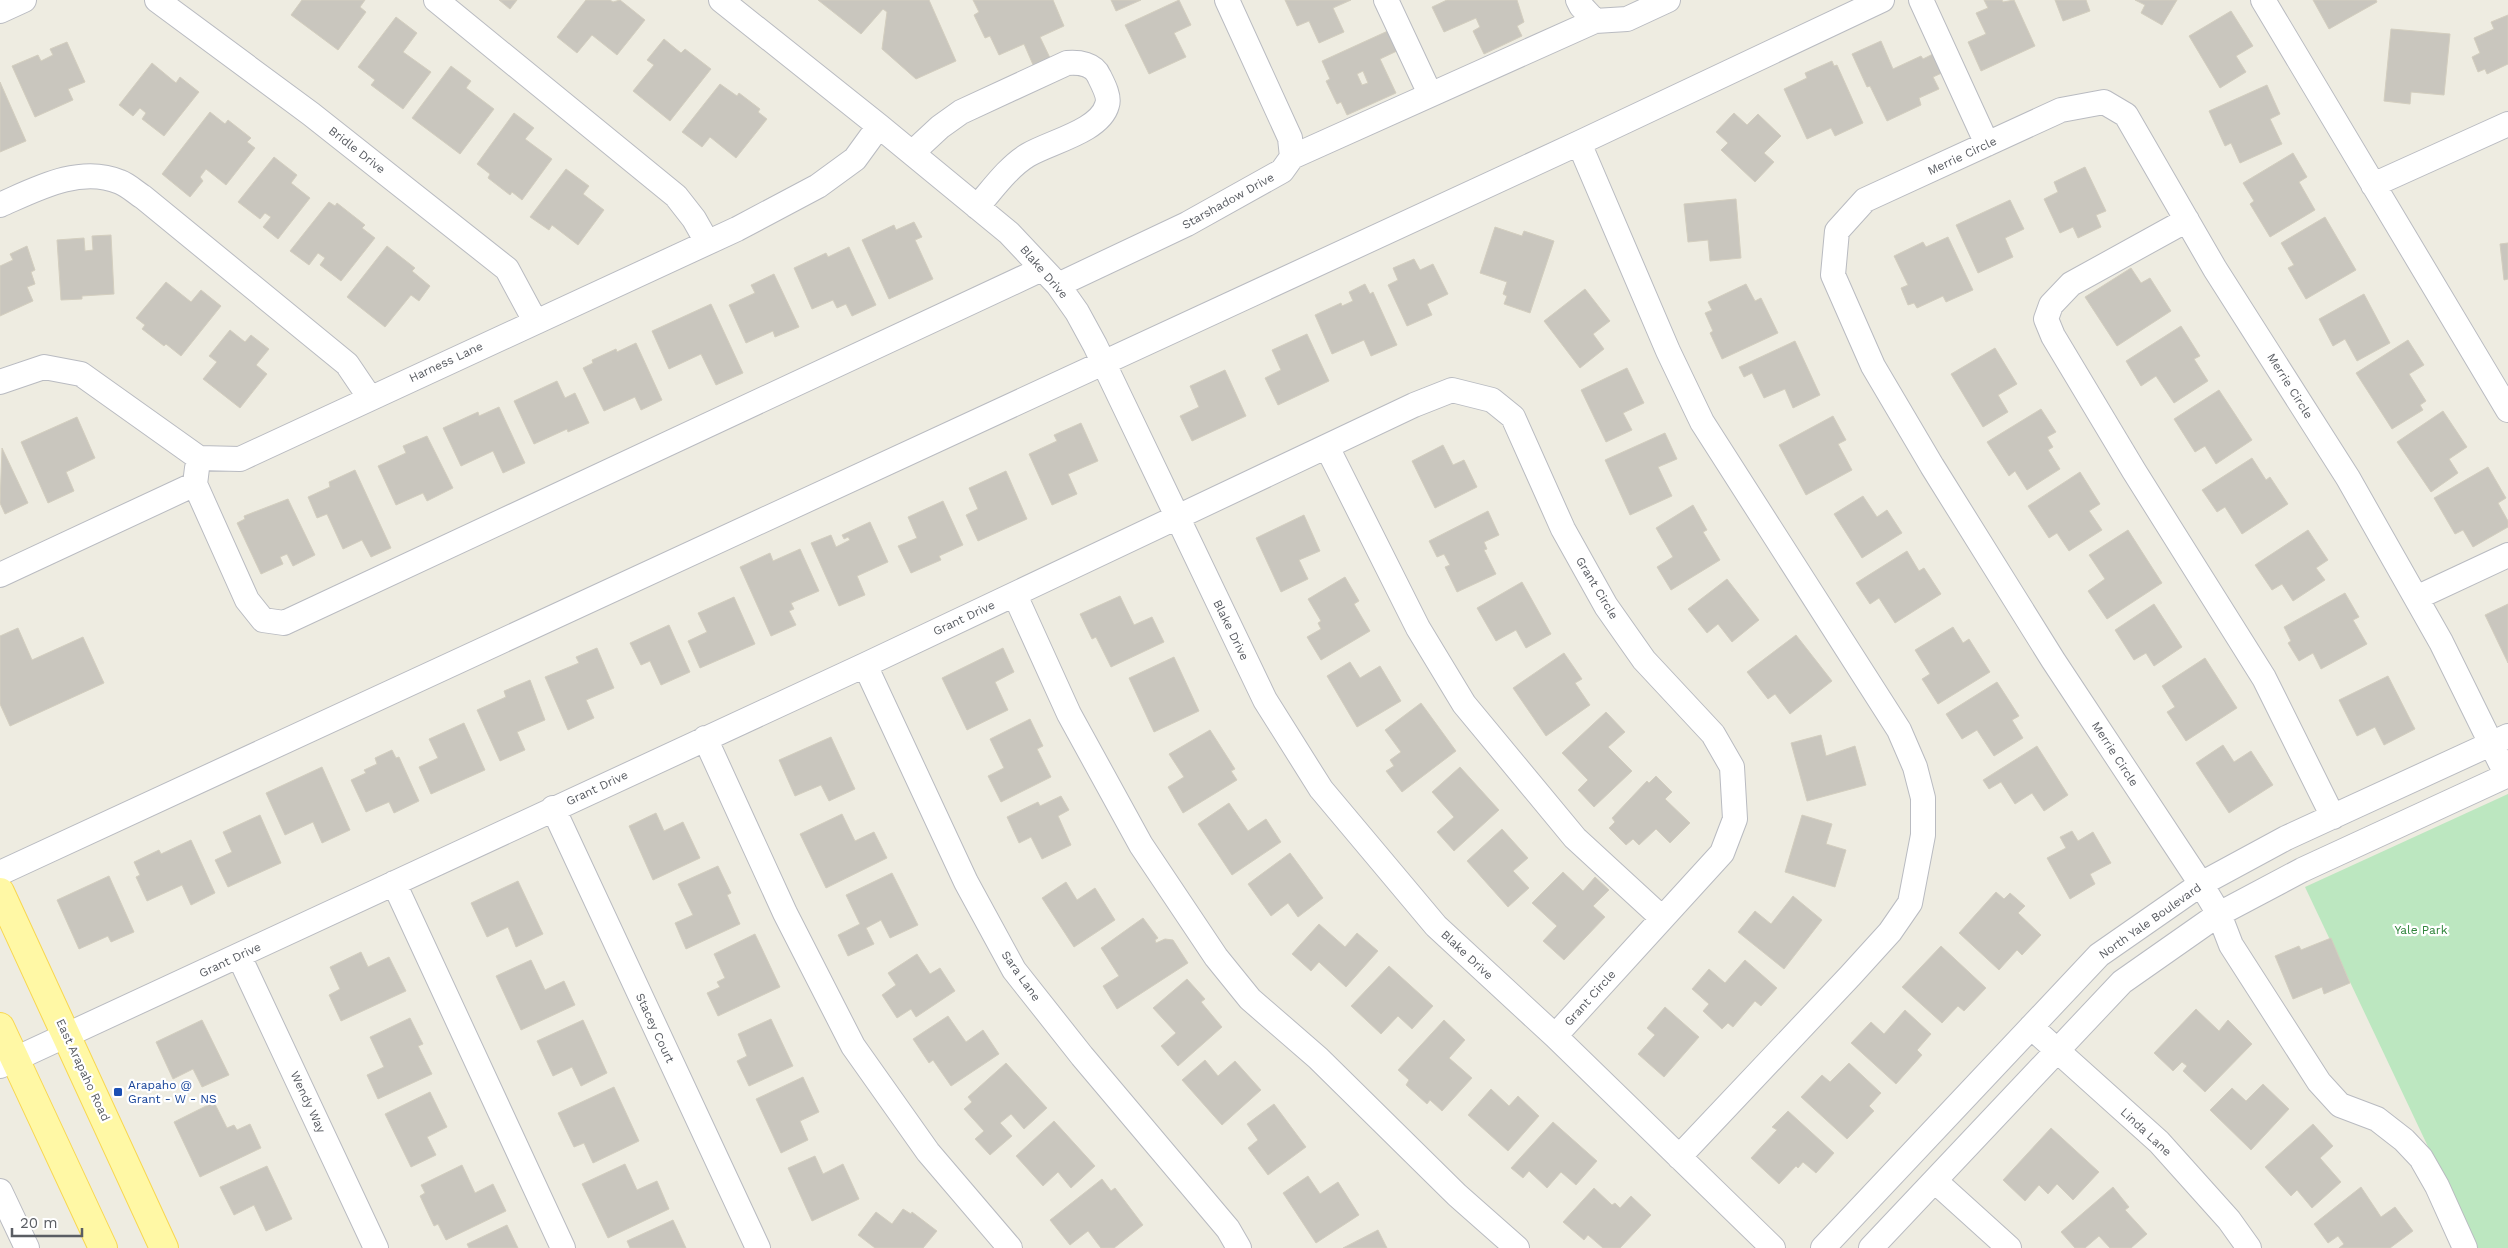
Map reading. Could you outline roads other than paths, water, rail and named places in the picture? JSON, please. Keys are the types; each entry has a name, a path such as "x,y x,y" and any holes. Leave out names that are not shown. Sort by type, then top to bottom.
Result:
{"main road":[{"name":"East Arapaho Road","path":"0,892 164,1248"},
{"path":"0,1027 8,1062 103,1248"}],"street":[{"path":"0,11 24,0"},
{"name":"Bridle Drive","path":"157,0 312,114 507,270 535,321"},
{"path":"436,0 676,196 694,219 707,242"},
{"name":"Blake Drive","path":"721,0 1009,233 1050,277 1076,312 1103,362 1265,700 1321,789 1436,926 1555,1036 1773,1248"},
{"path":"1227,0 1290,138 1292,157 1595,21 1627,19 1668,0"},
{"path":"1386,0 1430,94"},
{"path":"1578,0 1595,21"},
{"path":"0,873 1579,143 1882,0"},
{"path":"1921,0 1987,144"},
{"path":"2263,0 2508,410"},
{"path":"912,153 940,127 961,112 1067,63 1080,62 1097,72 1105,88 1108,104 1101,118 1075,134 1027,155 1007,172 978,207"},
{"name":"Merrie Circle","path":"2466,1248 2437,1186 2421,1158 2404,1140 2377,1119 2340,1106 2319,1082 2231,945 2219,914 2201,884 2053,660 1932,466 1873,366 1833,275 1837,231 1865,200 2061,110 2104,102 2126,115 2215,269 2348,478 2499,740 2507,775"},
{"path":"2373,185 2508,124"},
{"name":"Harness Lane","path":"199,458 240,459 707,242 818,186 855,159 879,126"},
{"path":"1579,143 1668,351 1702,422 1899,730 1916,766 1923,798 1923,834 1910,903 1890,932 1850,976 1679,1156"},
{"name":"Starshadow Drive","path":"195,484 247,600 263,620 284,623 1050,277 1188,224 1282,170 1292,157"},
{"path":"0,205 50,182 96,176 120,182 143,197 347,364 370,398"},
{"path":"2187,220 2071,284 2051,305 2046,319 2053,336 2134,471 2264,678 2333,817"},
{"path":"0,382 44,367 80,374 129,406 199,458 195,484 0,575"},
{"name":"Grant Circle","path":"1178,518 1452,390 1492,400 1513,417 1563,529 1606,606 1644,660 1713,734 1732,767 1735,819 1722,852 1555,1036"},
{"path":"1327,447 1418,628 1464,704 1575,838 1662,918"},
{"name":"Grant Drive","path":"8,1062 1178,518"},
{"path":"2416,598 2508,555"},
{"path":"1015,595 1069,714 1141,845 1216,957 1250,998 1318,1058 1457,1195 1517,1248"},
{"name":"Sara Lane","path":"865,665 966,882 1014,970 1082,1056 1228,1230 1239,1248"},
{"path":"705,738 785,913 853,1046 928,1152 1010,1248"},
{"name":"North Yale Boulevard","path":"1822,1248 2099,955 2201,884 2286,838 2499,740"},
{"path":"1871,1248 2122,982 2219,914 2302,870 2507,775"},
{"name":"Stacey Court","path":"553,808 758,1248"},
{"path":"394,883 563,1248"},
{"name":"Wendy Way","path":"239,956 376,1248"},
{"name":"Linda Lane","path":"2031,1027 2159,1142 2229,1220 2249,1248"},
{"path":"1935,1181 2010,1248"},
{"path":"0,1191 27,1248"}],"place":[{"name":"Arapaho @ Grant - W - NS","path":"118,1092"}],"park label":[{"name":"Yale Park","path":"2421,930"}]}
